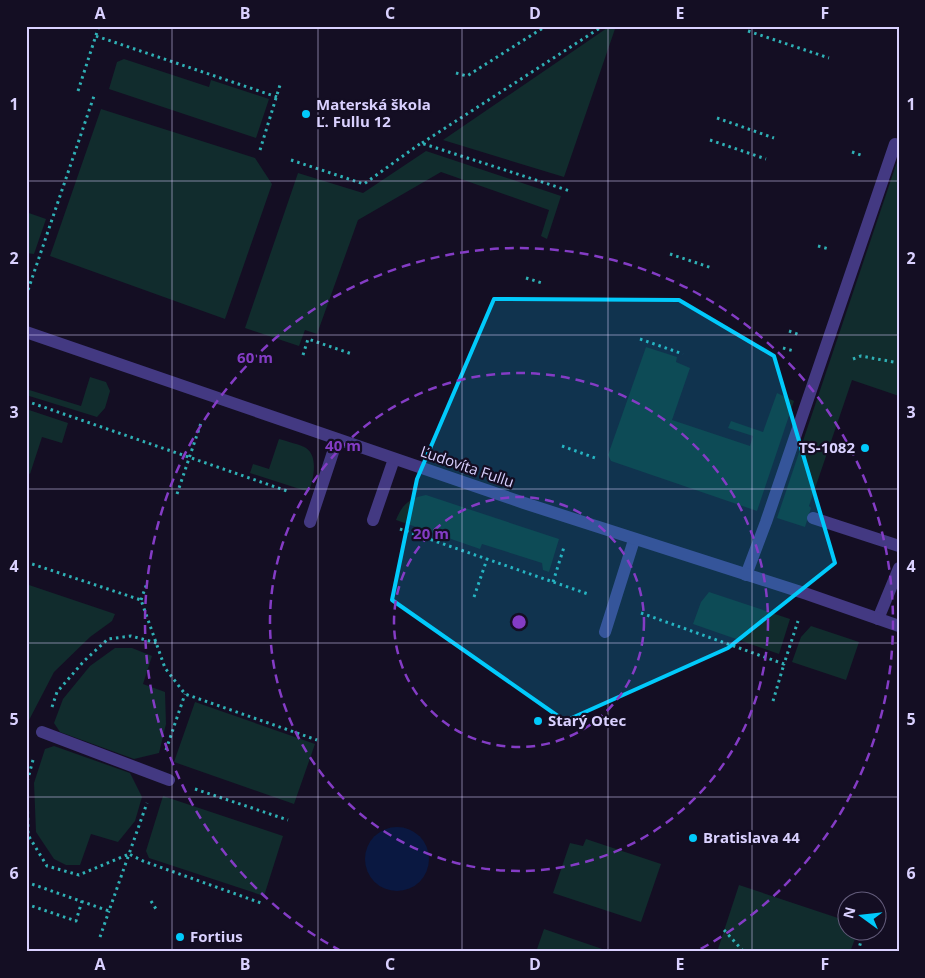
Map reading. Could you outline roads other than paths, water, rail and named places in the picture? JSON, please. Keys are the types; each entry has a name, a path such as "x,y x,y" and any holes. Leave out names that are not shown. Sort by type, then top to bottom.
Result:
{"street":[{"path":"746,575 766,522 895,144 899,145"},
{"name":"Ľudovíta Fullu","path":"26,332 337,440 634,540 899,626"},
{"path":"310,522 337,440"},
{"path":"373,520 394,459"},
{"path":"813,518 899,546"},
{"path":"604,632 634,540"},
{"path":"878,619 899,568"},
{"path":"42,732 169,780"}],"water":[{"path":"391,827 403,827 420,836 427,847 429,859 427,871 420,882 403,891 391,891 379,886 370,877 365,865 365,853 370,841 379,832"}],"place":[{"name":"Materská škola Ľ. Fullu 12","path":"306,114"},
{"name":"TS-1082","path":"865,448"},
{"name":"Starý Otec","path":"538,721"},
{"name":"Bratislava 44","path":"693,838"},
{"name":"Fortius","path":"180,937"}]}
